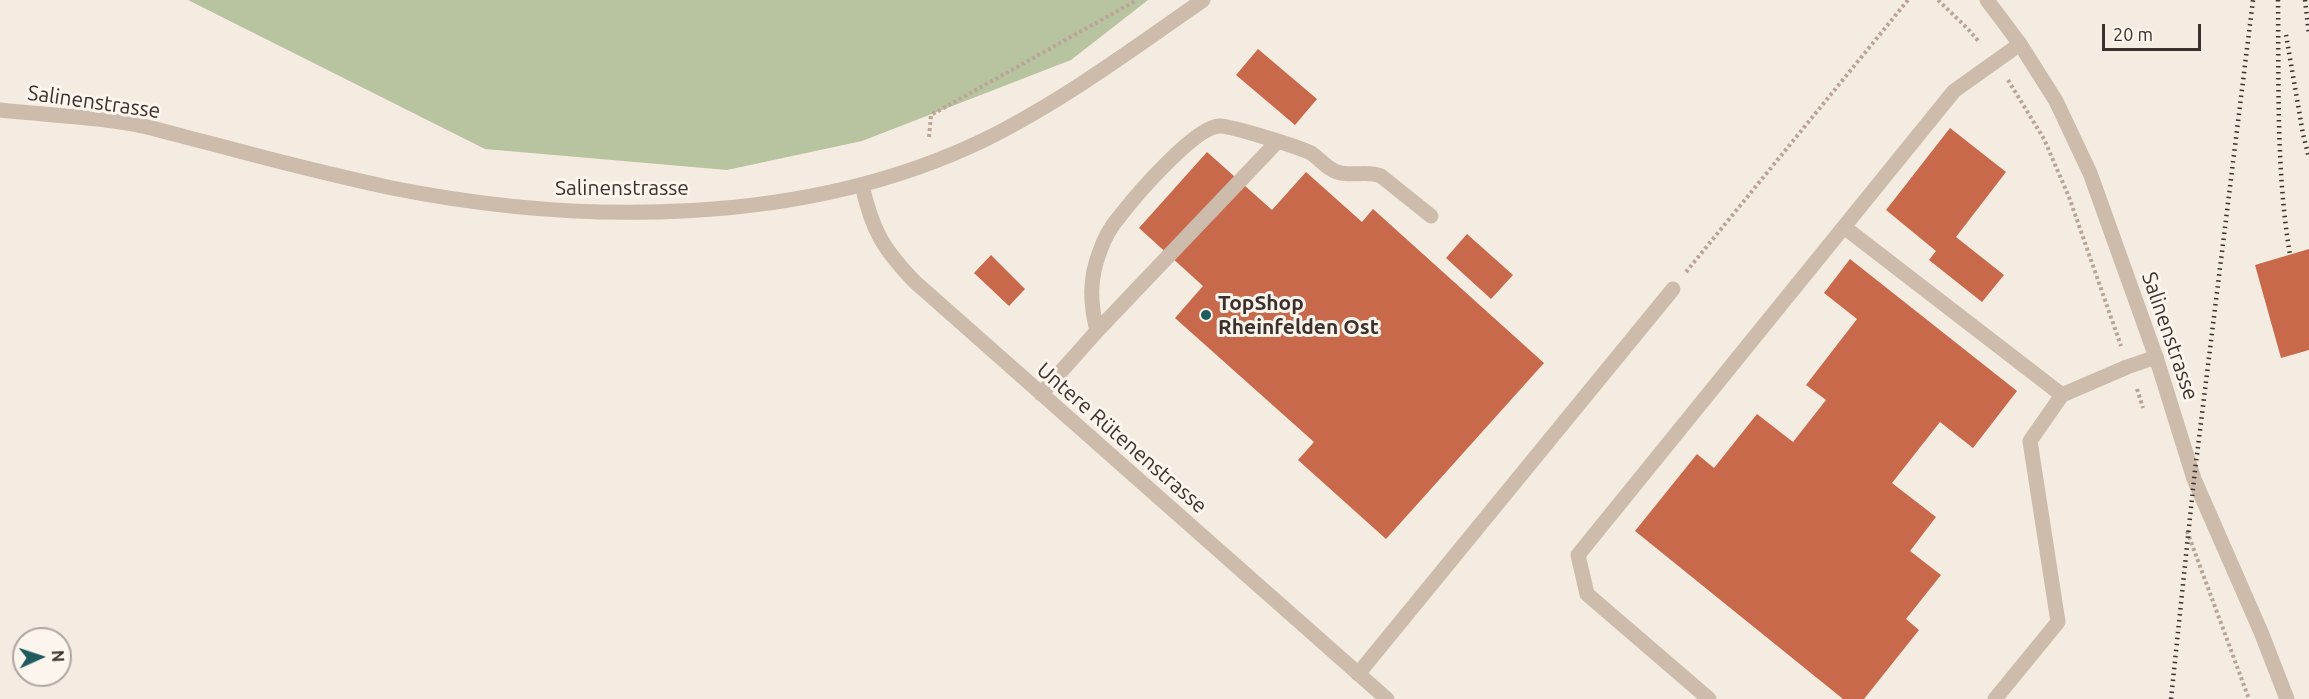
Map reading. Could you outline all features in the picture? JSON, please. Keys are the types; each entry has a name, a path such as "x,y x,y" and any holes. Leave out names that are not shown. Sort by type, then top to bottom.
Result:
{"street":[{"name":"Salinenstrasse","path":"0,110 133,124 392,188 475,202 549,210 668,211 745,206 862,185 926,164 986,139 1080,84 1203,0"},
{"name":"Salinenstrasse","path":"1987,0 2020,44 2056,101 2090,173 2156,357 2200,496 2261,632 2287,699"},
{"path":"1709,699 1587,594 1578,555 1954,91 2020,44"},
{"path":"1097,331 1091,307 1090,289 1100,250 1119,217 1188,142 1201,132 1219,126 1228,126 1310,153 1337,172 1373,172 1431,216"},
{"path":"1041,394 1097,331 1277,142"},
{"name":"Untere Rütenenstrasse","path":"862,185 874,229 898,265 915,282 1387,699"},
{"path":"1844,226 2062,395"},
{"path":"1358,674 1673,289"},
{"path":"1995,699 2058,622 2030,441 2062,395 2156,357"}],"path":[{"path":"926,164 931,115 1137,0"},
{"path":"1673,289 1908,0"},
{"path":"1938,0 1968,28 1995,62 2012,85 2044,139 2068,197 2123,350"},
{"path":"2135,383 2146,416"},
{"path":"2186,526 2249,699"}],"green space":[{"path":"188,0 1148,0 1071,60 862,141 727,170 485,149"}],"building":[{"path":"1258,49 1317,99 1295,125 1236,75"},
{"path":"1950,128 2006,172 1956,237 2004,275 1982,302 1929,260 1936,251 1886,210"},
{"path":"1207,152 1272,210 1306,172 1362,222 1373,209 1544,363 1386,539 1298,460 1314,442 1175,318 1203,286 1139,228"},
{"path":"1467,234 1513,275 1491,299 1446,258"},
{"path":"2309,249 2309,350 2281,358 2255,265"},
{"path":"991,255 1025,289 1009,306 974,273"},
{"path":"1850,259 2017,391 1973,448 1940,422 1892,483 1936,517 1910,551 1941,575 1906,619 1919,630 1864,699 1843,699 1635,531 1697,454 1714,468 1757,414 1793,442 1826,400 1806,385 1857,319 1824,293"}],"railway":[{"path":"2171,699 2194,479 2253,0"},
{"path":"2278,0 2280,160 2290,255"},
{"path":"2305,0 2309,35"},
{"path":"2286,35 2309,158"}],"place":[{"name":"TopShop Rheinfelden Ost","path":"1206,315"}]}
